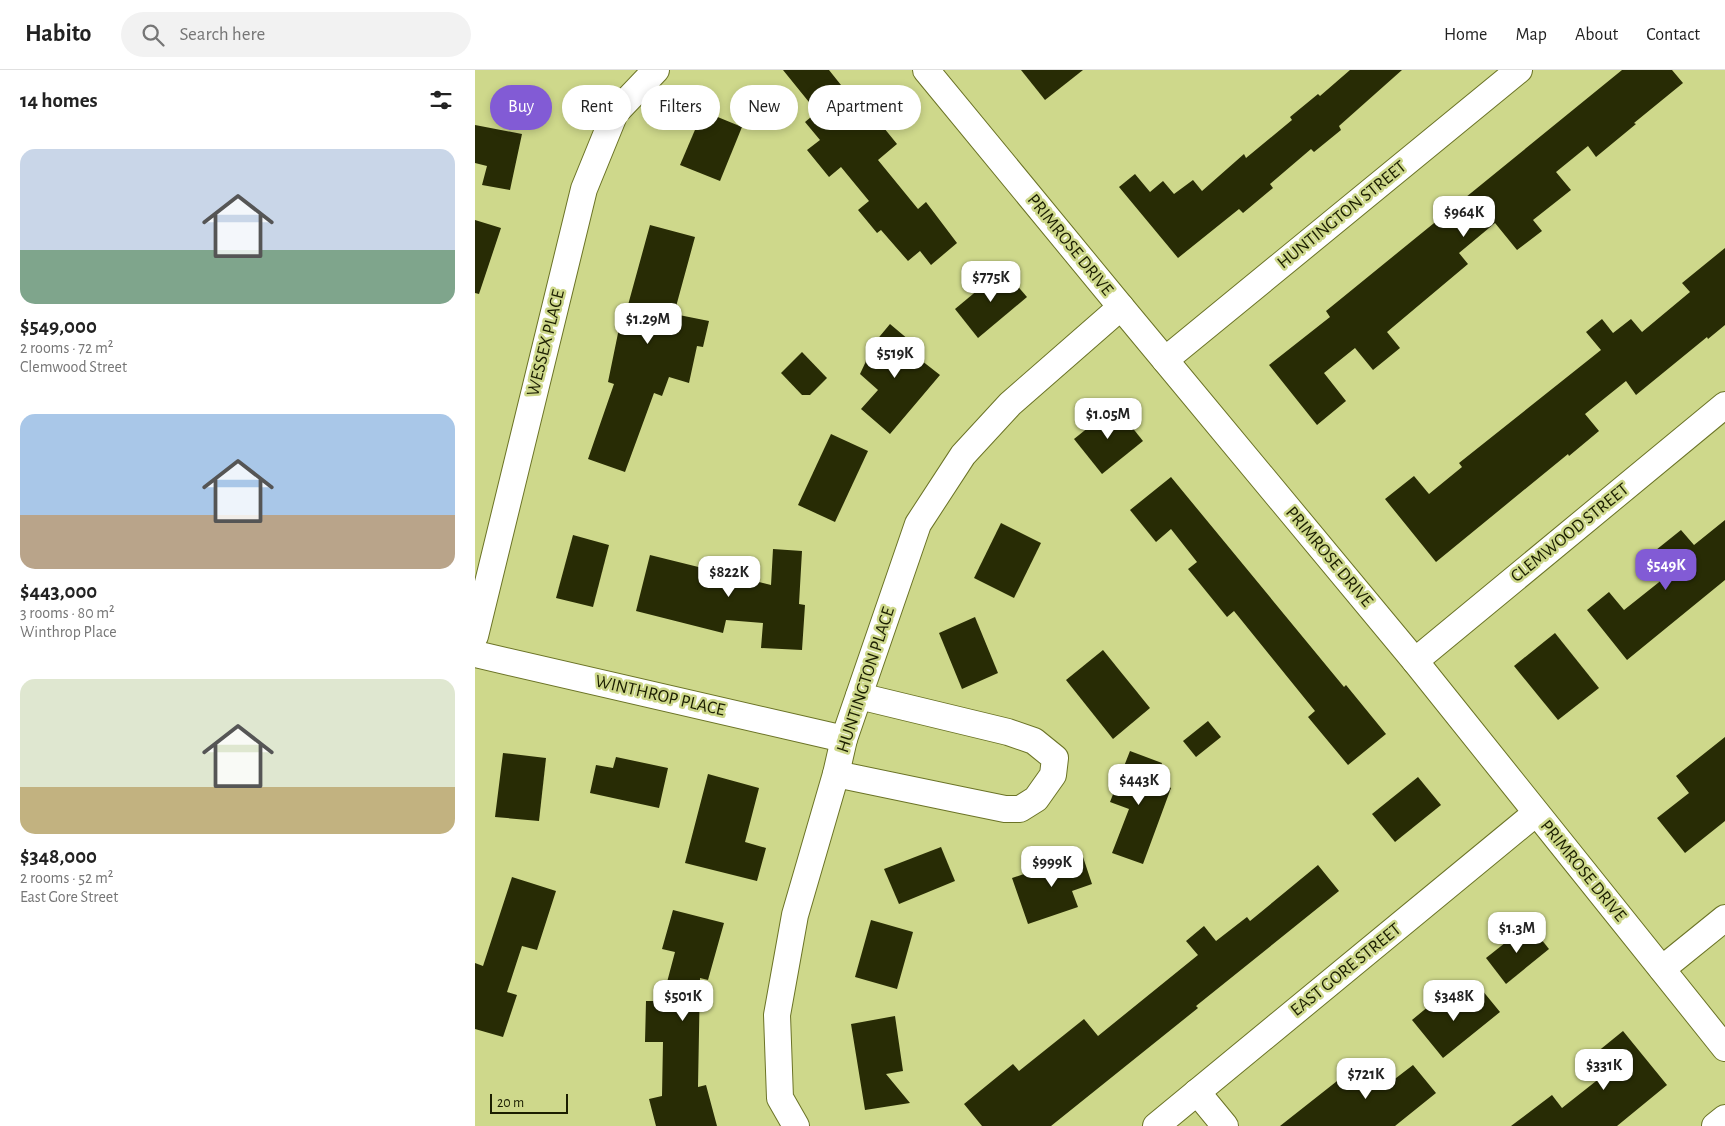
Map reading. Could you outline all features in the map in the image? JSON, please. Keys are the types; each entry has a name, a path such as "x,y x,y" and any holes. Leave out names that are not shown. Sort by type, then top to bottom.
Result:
{"street":[{"name":"WESSEX PLACE","path":"475,636 584,189 615,113 656,70"},
{"name":"PRIMROSE DRIVE","path":"926,70 1415,660 1725,1048"},
{"name":"HUNTINGTON STREET","path":"1165,360 1519,70"},
{"name":"HUNTINGTON PLACE","path":"796,1126 781,1098 777,1015 795,915 836,774 844,739 919,524 963,455 1010,404 1121,307"},
{"name":"CLEMWOOD STREET","path":"1415,660 1725,405"},
{"name":"WINTHROP PLACE","path":"475,654 844,739"},
{"path":"836,774 1005,809 1020,810 1036,799 1053,775 1055,758 1034,741 1008,732 859,696"},
{"name":"EAST GORE STREET","path":"1156,1126 1537,813"},
{"path":"1662,969 1725,918"},
{"path":"1197,1092 1225,1126"},
{"path":"1715,1126 1725,1118"}],"building":[{"path":"783,70 829,70 841,85 808,85 808,101 798,89 798,85 795,85"},
{"path":"1021,70 1083,70 1045,100"},
{"path":"1350,70 1402,70 1339,126 1341,130 1314,152 1311,149 1270,184 1273,188 1243,213 1239,209 1178,258 1119,187 1135,174 1150,192 1163,181 1174,194 1193,180 1202,191 1244,154 1246,158 1292,120 1290,117 1318,94 1320,96"},
{"path":"1622,70 1672,70 1683,83 1596,157 1588,146 1556,172 1571,190 1533,220 1542,231 1517,250 1495,223 1459,253 1468,264 1387,332 1400,348 1373,370 1355,348 1324,373 1346,401 1317,425 1269,365 1330,317 1326,311"},
{"path":"720,118 730,122 730,130 741,130 720,181 680,165 695,130 720,130"},
{"path":"475,125 490,128 490,130 522,134 510,190 482,185 487,166 475,163"},
{"path":"812,130 886,130 897,144 878,160 918,209 926,202 957,243 931,265 920,251 908,261 881,230 877,233 858,210 869,201 841,167 829,177 807,150 820,140"},
{"path":"475,220 501,228 479,294 475,293"},
{"path":"650,225 695,237 674,314 709,321 703,347 697,346 689,383 669,377 662,396 654,393 625,472 588,459 614,384 608,382 624,304 628,305"},
{"path":"1725,248 1725,325 1708,339 1707,337 1636,395 1626,381 1585,414 1599,431 1436,562 1385,499 1414,476 1429,494 1462,467 1459,463 1601,350 1586,332 1602,319 1613,333 1631,319 1642,332 1690,292 1682,283"},
{"path":"1003,269 1027,297 978,338 955,309"},
{"path":"890,324 922,351 917,357 940,375 890,434 861,409 878,390 860,374 875,342"},
{"path":"802,352 827,378 810,395 802,395 781,373"},
{"path":"1115,406 1143,441 1102,474 1074,439"},
{"path":"831,434 868,451 835,522 798,505"},
{"path":"1171,477 1344,687 1346,685 1386,734 1348,765 1308,717 1315,711 1234,611 1227,617 1188,569 1197,562 1171,529 1156,542 1130,510"},
{"path":"1725,520 1725,580 1627,660 1587,610 1609,592 1624,610 1668,575 1651,554 1681,530 1694,545"},
{"path":"1001,523 1041,543 1014,598 974,578"},
{"path":"573,535 609,545 593,607 556,598"},
{"path":"773,549 802,551 799,604 805,605 802,650 761,648 763,623 726,620 723,633 636,611 650,555 771,585"},
{"path":"975,617 998,673 962,689 939,633"},
{"path":"1555,633 1599,688 1558,720 1514,666"},
{"path":"1103,650 1150,708 1113,739 1066,680"},
{"path":"1208,721 1221,737 1196,757 1183,741"},
{"path":"1725,737 1725,821 1685,853 1657,818 1689,793 1676,776"},
{"path":"1130,751 1162,763 1155,782 1171,788 1143,864 1112,853 1129,809 1110,802"},
{"path":"503,753 546,758 539,821 495,817"},
{"path":"616,757 668,768 659,808 590,793 596,765 613,768"},
{"path":"708,774 759,788 745,842 766,848 757,881 685,863"},
{"path":"1418,777 1441,805 1395,842 1372,814"},
{"path":"941,847 955,881 899,904 884,869"},
{"path":"1082,854 1092,884 1072,891 1078,907 1028,924 1012,878"},
{"path":"1318,865 1339,891 1196,1006 1198,1008 1051,1126 982,1126 964,1104 1013,1064 1019,1071 1084,1019 1098,1036 1198,955 1186,941 1204,926 1216,941 1247,917 1250,921"},
{"path":"512,877 556,891 537,950 522,946 507,992 517,995 503,1037 475,1029 475,963 483,966"},
{"path":"673,910 724,923 708,980 700,978 698,1087 706,1085 717,1126 656,1126 649,1099 662,1096 663,1042 645,1042 646,1001 662,1001 675,952 662,949"},
{"path":"871,920 913,932 897,989 855,977"},
{"path":"1529,924 1549,949 1506,984 1486,958"},
{"path":"1482,990 1500,1012 1443,1058 1412,1020 1441,996 1455,1013"},
{"path":"895,1016 903,1071 886,1074 910,1103 865,1110 851,1024"},
{"path":"1623,1031 1667,1085 1617,1126 1511,1126 1552,1095 1562,1108 1605,1074 1591,1057"},
{"path":"1365,1059 1387,1085 1413,1065 1436,1093 1395,1126 1280,1126"}]}
